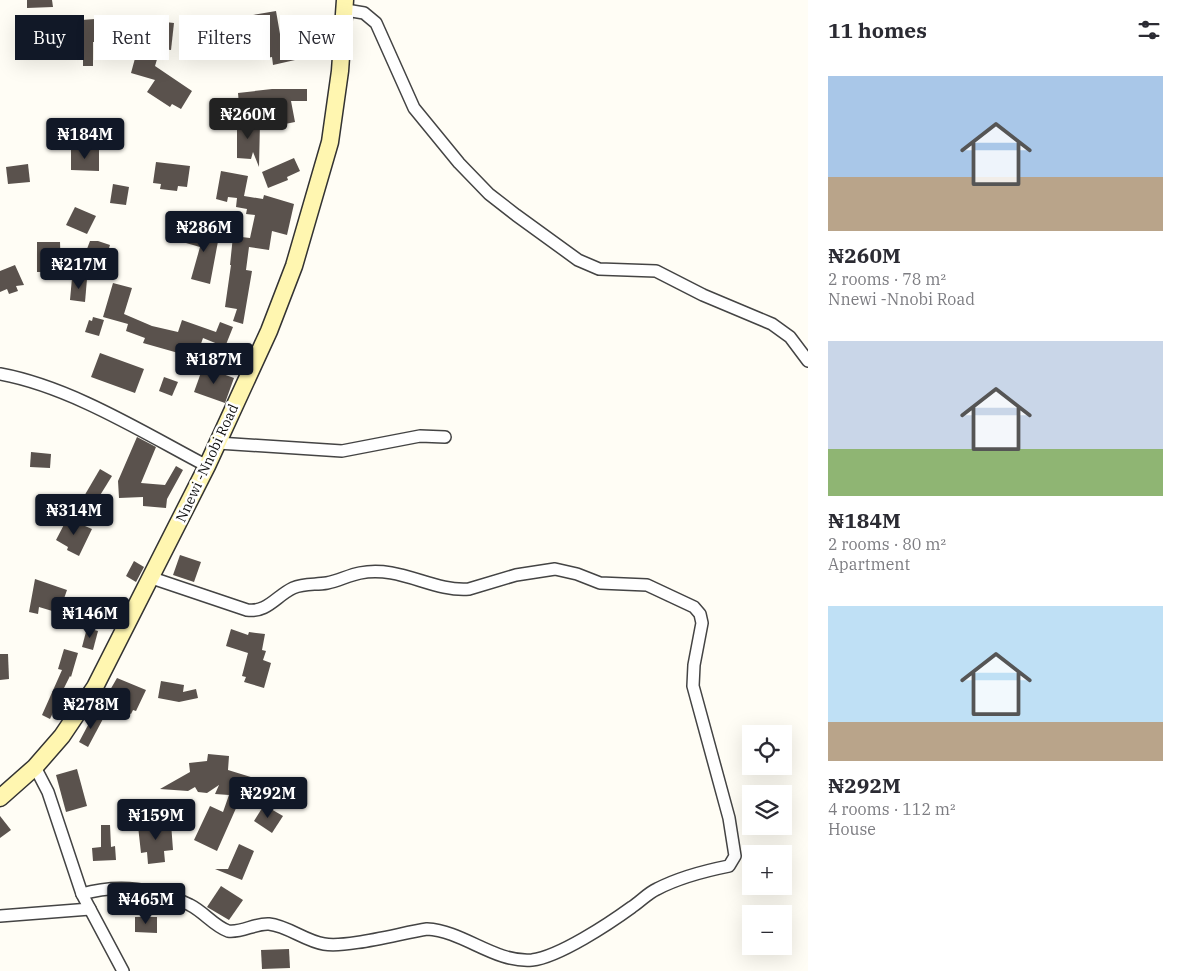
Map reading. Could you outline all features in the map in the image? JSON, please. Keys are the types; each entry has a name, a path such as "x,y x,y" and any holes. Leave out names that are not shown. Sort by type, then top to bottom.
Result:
{"main road":[{"name":"Nnewi -Nnobi Road","path":"0,798 35,767 62,736 95,687 152,578 207,466 269,330 306,229 330,142 340,71 345,5"}],"street":[{"path":"345,5 364,13 376,24 414,108 459,163 488,194 578,260 599,269 656,272 703,295 772,324 790,337 808,361"},
{"path":"0,374 60,393 112,415 207,466"},
{"path":"218,443 342,451 420,436 445,438"},
{"path":"82,894 99,889 120,888 166,895 190,905 228,932 235,932 263,924 272,924 313,942 334,945 427,929 440,930 496,953 518,960 534,960 556,952 600,928 655,890 676,880 729,866 734,862 735,856 729,818 693,686 694,665 702,623 700,614 694,607 677,598 647,585 600,584 577,574 555,569 537,570 458,590 418,578 383,572 358,574 326,583 292,588 269,606 256,612 152,578"},
{"path":"35,767 48,792 82,894 123,971"},
{"path":"0,916 90,909"}],"building":[{"path":"27,0 52,0 53,7 27,8"},
{"path":"276,11 280,34 280,60 295,60 273,65 272,57 270,57 270,15 253,15"},
{"path":"94,19 93,66 83,66 84,20"},
{"path":"169,22 174,23 171,50 169,50"},
{"path":"135,60 157,60 155,66 192,91 181,109 172,104 170,107 147,92 155,80 131,73"},
{"path":"272,89 307,89 307,101 291,101 295,122 265,128 260,104 239,105 238,93"},
{"path":"237,121 260,122 259,167 253,152 251,159 237,158"},
{"path":"71,150 99,150 99,171 71,170"},
{"path":"294,158 300,171 287,177 288,180 268,188 262,172"},
{"path":"156,162 190,166 187,187 178,186 177,191 160,189 161,184 153,183"},
{"path":"28,164 30,182 8,184 6,167"},
{"path":"221,171 248,176 244,196 263,199 264,195 294,204 287,235 272,231 269,250 249,247 246,270 252,271 243,324 233,321 237,309 225,307 233,236 250,238 255,215 246,214 247,209 236,207 237,198 228,197 227,202 216,199"},
{"path":"113,184 129,187 126,205 110,203"},
{"path":"75,207 96,216 87,234 66,225"},
{"path":"195,227 214,231 214,235 219,236 210,284 191,279 200,247 186,243 189,229 194,230"},
{"path":"90,241 98,241 110,245 102,270 96,268 94,274 86,272 88,265 82,262"},
{"path":"37,242 60,242 61,272 37,272"},
{"path":"15,265 24,285 16,286 18,291 9,294 7,289 0,292 0,271"},
{"path":"72,278 87,279 85,302 70,300"},
{"path":"113,283 132,288 124,314 152,326 178,332 182,320 216,332 220,322 233,327 225,347 203,338 196,358 143,343 145,338 126,331 128,324 103,317"},
{"path":"93,317 104,320 99,336 85,332 89,320 92,321"},
{"path":"100,353 144,369 135,393 91,377"},
{"path":"203,367 234,378 225,403 194,392"},
{"path":"164,377 178,382 172,396 159,391"},
{"path":"137,437 156,447 141,483 165,485 176,466 183,470 167,499 166,508 143,506 143,497 119,498 118,481"},
{"path":"31,452 51,454 50,468 30,467"},
{"path":"100,469 112,476 94,505 83,498"},
{"path":"69,515 79,521 78,523 92,529 79,556 67,550 68,547 56,540"},
{"path":"180,555 201,562 194,582 173,575"},
{"path":"134,561 144,567 136,582 126,576"},
{"path":"35,579 67,590 59,613 39,607 38,614 29,612"},
{"path":"87,628 98,631 93,650 82,647"},
{"path":"231,629 248,635 249,632 265,634 262,650 266,651 263,660 271,663 264,688 244,682 246,677 242,676 248,653 226,646"},
{"path":"64,649 78,653 71,677 63,690 70,693 66,701 60,698 50,719 42,715 62,670 58,669"},
{"path":"0,654 8,654 9,679 0,680"},
{"path":"117,678 146,690 136,711 133,710 131,714 113,706 111,709 102,704"},
{"path":"161,681 184,685 183,692 196,689 198,698 179,702 158,698"},
{"path":"95,712 104,717 88,747 79,742"},
{"path":"208,754 229,756 228,770 254,778 245,809 237,806 217,851 194,840 210,806 223,812 229,795 215,794 219,785 207,793 198,792 195,787 188,791 160,789 190,772 189,763 207,761"},
{"path":"77,769 87,806 66,812 56,775"},
{"path":"264,805 283,816 272,833 254,821"},
{"path":"0,816 11,830 0,838"},
{"path":"171,823 173,850 164,851 165,862 148,864 147,852 141,853 138,826"},
{"path":"101,825 110,825 111,847 115,846 116,860 93,861 92,848 101,847"},
{"path":"239,844 254,851 242,880 215,869 228,869"},
{"path":"221,886 243,900 229,920 207,907"},
{"path":"135,917 157,917 157,933 135,932"},
{"path":"289,949 290,968 262,969 261,950"}]}
